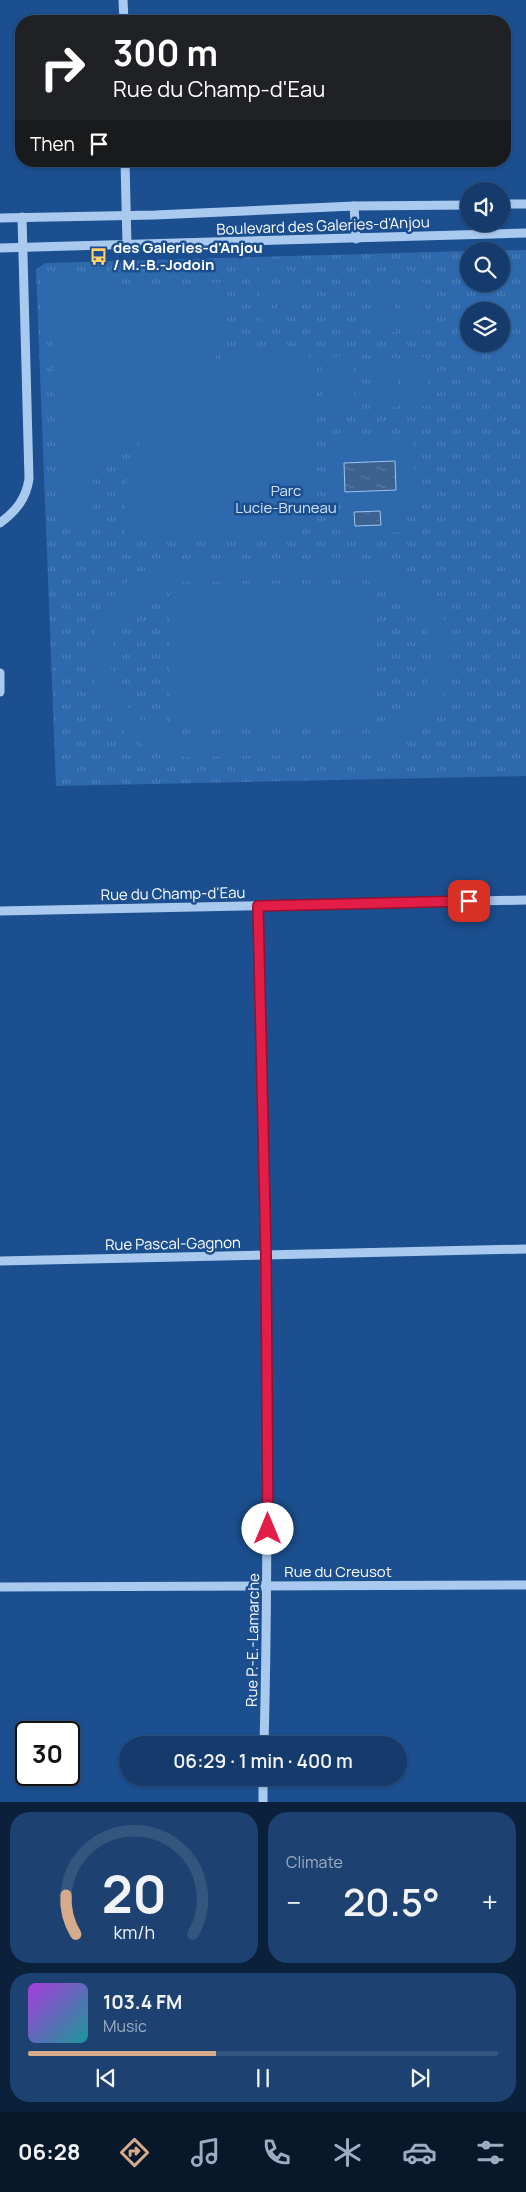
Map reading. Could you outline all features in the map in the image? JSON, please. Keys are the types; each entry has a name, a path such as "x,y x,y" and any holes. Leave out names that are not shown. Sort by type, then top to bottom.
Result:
{"street":[{"path":"123,0 124,15"},
{"path":"125,167 126,245"},
{"path":"510,204 526,204"},
{"name":"Boulevard des Galeries-d'Anjou","path":"0,218 354,206 460,205"},
{"path":"354,206 356,239"},
{"path":"0,523 20,504 27,489 29,479 22,217"},
{"name":"Boulevard des Galeries-d'Anjou","path":"0,248 526,233"},
{"path":"0,673 0,692"},
{"name":"Rue du Champ-d'Eau","path":"0,911 526,900"},
{"name":"Rue P.-E.-Lamarche","path":"258,906 266,1256 268,1586 264,1736"},
{"name":"Rue Pascal-Gagnon","path":"0,1261 526,1250"},
{"name":"Rue du Creusot","path":"0,1587 526,1585"},
{"path":"263,1786 263,1802"}],"green space":[{"name":"Parc Lucie-Bruneau","path":"510,250 526,250 526,776 56,786 36,269 46,263 460,251 460,292 510,292"},
{"path":"260,264 270,264 271,321 261,321"},
{"path":"101,274 101,286 226,283 225,318 219,350 211,366 222,359 246,350 283,346 309,348 311,420 315,420 317,511 287,540 232,541 231,538 126,540 125,501 127,478 134,454 140,442 120,452 100,458 56,463 53,336 41,336 41,300 65,275"},
{"path":"424,282 426,331 404,332 403,283"},
{"path":"394,283 396,332 374,332 372,284"},
{"path":"298,284 298,315 278,315 277,285"},
{"path":"353,356 355,410 323,411 321,357"},
{"path":"426,357 428,406 406,407 404,358"},
{"path":"396,358 398,407 376,408 375,359"},
{"path":"413,435 416,514 403,515 404,532 344,534 344,505 333,505 331,438"},
{"path":"61,465 92,465 93,522 62,523"},
{"path":"351,558 393,567 424,589 444,618 451,652 447,687 431,717 402,741 360,754 177,757 140,743 113,720 97,690 92,657 97,625 113,596 140,574 178,562","holes":["357,579 389,588 412,605 426,629 431,656 426,683 413,707 389,725 357,735 173,736 145,723 125,703 114,680 111,655 116,630 129,608 150,592 179,582"]},
{"path":"374,589 376,723 171,727 169,593"}],"water":[{"path":"395,461 396,490 345,492 344,463"},
{"path":"380,511 381,525 355,526 354,512"}],"place":[{"name":"des Galeries-d'Anjou / M.-B.-Jodoin","path":"99,257"}],"route":[{"path":"268,1529 266,1256 258,906 469,901"}]}
